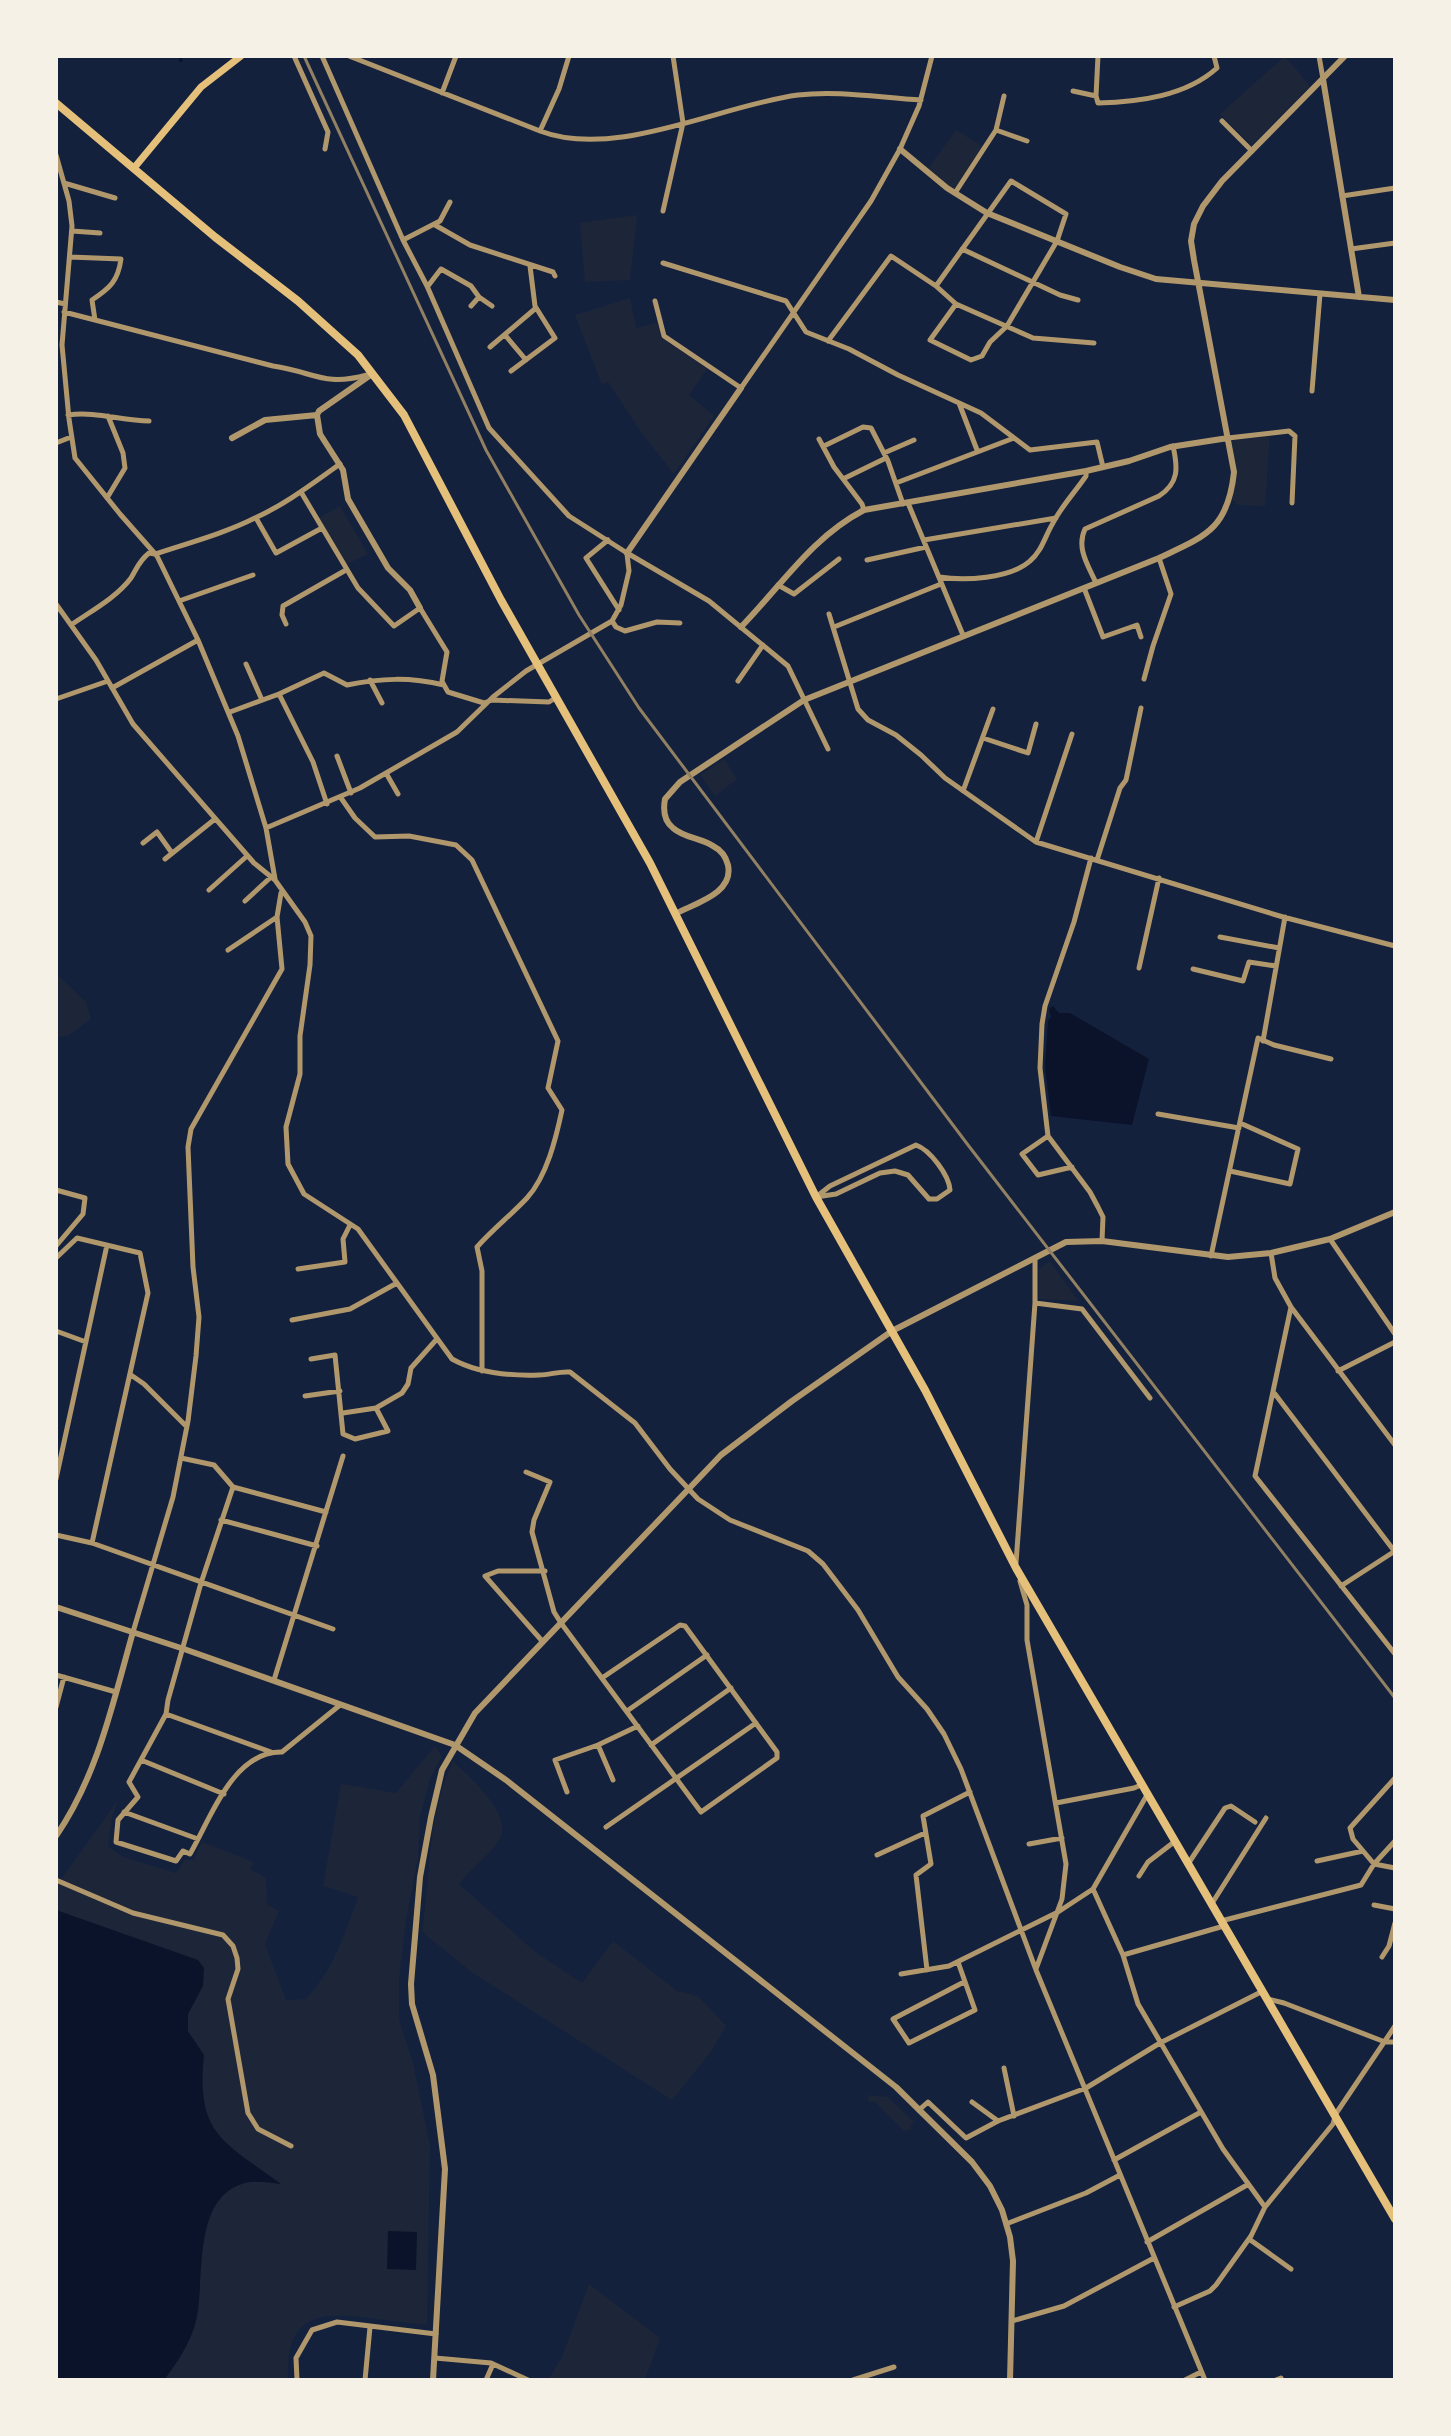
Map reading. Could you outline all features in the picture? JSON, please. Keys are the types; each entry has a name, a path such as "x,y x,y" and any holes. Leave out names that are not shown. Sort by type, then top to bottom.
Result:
{"highway":[{"path":"56,103 215,237 298,301 358,355 404,415 501,600 677,913 816,1197 892,1331 1016,1568 1334,2117 1392,2206 1395,2219"}],"main road":[{"path":"134,168 201,87 241,56"}],"street":[{"path":"294,56 328,132 325,149"},
{"path":"322,56 489,428 569,516 627,553 686,585 788,666 828,749"},
{"path":"349,56 567,139 589,140 635,134 797,95 921,100"},
{"path":"442,93 456,56"},
{"path":"540,131 562,82 569,56"},
{"path":"663,211 683,123 673,56"},
{"path":"266,828 351,793 457,732 489,701 539,664 612,621 619,610 629,571 627,553 871,201 900,149 921,100 932,56"},
{"path":"1098,56 1098,103 1126,102 1167,94 1203,81 1217,68 1214,56"},
{"path":"1319,56 1359,297"},
{"path":"677,913 719,891 726,883 729,872 726,860 717,848 670,826 664,813 665,799 680,782 804,700 1159,558 1206,534 1220,520 1229,505 1234,472 1191,241 1194,224 1222,181 1345,56"},
{"path":"551,79 562,82"},
{"path":"1073,91 1096,96"},
{"path":"955,193 996,130 1004,96"},
{"path":"1222,121 1252,151"},
{"path":"996,130 1027,141"},
{"path":"900,149 955,193 987,213 1156,279 1395,300"},
{"path":"56,155 69,201 72,231 62,345 75,458 155,554 198,640 230,712 266,828 273,879"},
{"path":"936,286 1011,181 1066,214 1057,241 1007,326 990,342 982,356 971,360 930,340 956,304"},
{"path":"63,182 115,198"},
{"path":"1342,196 1395,188"},
{"path":"403,240 440,221 450,202"},
{"path":"435,225 470,245 553,272 555,276"},
{"path":"72,231 100,233"},
{"path":"1351,249 1395,243"},
{"path":"962,249 1060,295 1078,300"},
{"path":"828,341 891,256 936,286 956,304 1033,338 1094,343"},
{"path":"70,257 121,259 118,277 111,288 92,300 95,320"},
{"path":"663,263 786,301 806,332 995,421 1030,450 1097,442 1103,467"},
{"path":"511,371 555,338 536,308 530,266"},
{"path":"427,286 441,269 471,286 479,297 492,306"},
{"path":"1312,391 1320,294"},
{"path":"471,306 479,297"},
{"path":"655,301 664,336 741,388"},
{"path":"56,302 65,304"},
{"path":"490,347 536,308"},
{"path":"64,312 260,363 300,370 319,379 334,382 372,374"},
{"path":"505,335 526,360"},
{"path":"372,374 319,411 320,434 340,464 348,499 388,568 410,590 447,652 442,681 448,692 484,703 549,702 557,697"},
{"path":"959,403 977,450"},
{"path":"68,415 83,413 149,421"},
{"path":"232,438 265,420 317,415"},
{"path":"107,498 125,468 123,453 108,416"},
{"path":"824,446 863,427 871,428 963,635"},
{"path":"741,627 823,537 844,520 864,510 1086,471 1173,446 1289,431 1295,436 1292,503"},
{"path":"56,443 71,437"},
{"path":"896,483 1014,438"},
{"path":"819,439 864,510"},
{"path":"843,479 914,440"},
{"path":"1096,583 1081,547 1080,540 1085,529 1170,489 1176,477 1173,446"},
{"path":"71,625 111,598 149,553 155,554 256,518 301,492 340,464"},
{"path":"834,627 940,580 983,578 1029,562 1042,547 1056,518 1086,476 1086,471"},
{"path":"301,492 358,588 394,626 420,608"},
{"path":"256,518 276,553 322,528"},
{"path":"867,560 925,544 1056,518"},
{"path":"608,540 586,558 619,610"},
{"path":"1144,679 1171,594 1159,558"},
{"path":"778,585 794,594 839,559"},
{"path":"286,624 282,615 283,606 346,570"},
{"path":"179,601 253,575"},
{"path":"1084,588 1103,637"},
{"path":"56,604 133,724 247,856 273,879 305,922 311,936 300,1036 300,1074 286,1127 288,1164 304,1194 358,1229 452,1359 470,1369 482,1371 540,1375 564,1371 578,1376 635,1423 688,1488 713,1510 808,1551 823,1564 858,1610 898,1677 927,1709 944,1734 970,1792 1036,1970 1205,2380"},
{"path":"829,614 858,709 868,720 896,735 963,791 1036,842 1285,917 1395,946"},
{"path":"612,621 625,631 657,622 680,623"},
{"path":"1093,640 1137,625 1141,637"},
{"path":"112,688 198,640"},
{"path":"738,681 763,645"},
{"path":"246,664 262,700"},
{"path":"230,712 324,673 347,685 370,680 415,678 444,685"},
{"path":"370,680 382,703"},
{"path":"56,699 108,681"},
{"path":"279,694 313,762 327,804"},
{"path":"1102,1241 1103,1217 1098,1207 1048,1136 1040,1068 1042,1024 1094,859 1119,790 1126,780 1141,708"},
{"path":"963,791 993,709"},
{"path":"983,738 1028,753 1036,724"},
{"path":"1036,842 1072,734"},
{"path":"337,756 351,793"},
{"path":"386,773 398,794"},
{"path":"341,798 355,818 375,837 409,836 456,845 472,860 558,1041 548,1088 562,1110 553,1151 529,1195 477,1247 482,1271 482,1371"},
{"path":"165,859 215,819"},
{"path":"143,843 157,832 172,853"},
{"path":"209,890 247,856"},
{"path":"1139,968 1159,878"},
{"path":"245,901 273,879"},
{"path":"56,1836 68,1819 98,1756 173,1497 194,1369 199,1317 193,1267 188,1147 191,1129 282,969 277,917 282,892"},
{"path":"228,950 277,917"},
{"path":"1263,1041 1285,917"},
{"path":"1220,937 1279,948"},
{"path":"1193,969 1243,981 1249,962 1276,966"},
{"path":"1211,1256 1258,1038 1331,1059"},
{"path":"1158,1114 1240,1126 1298,1149 1290,1184 1230,1171"},
{"path":"1048,1136 1022,1154 1038,1175 1072,1167"},
{"path":"910,1146 926,1151 950,1186 948,1193 941,1198 929,1199 908,1175 888,1171 836,1194 816,1197 830,1186 910,1146"},
{"path":"56,1190 85,1198 83,1214 56,1246"},
{"path":"433,2380 445,2169 433,2075 412,2004 411,1984 420,1877 442,1770 475,1713 721,1455 892,1331 1066,1242 1102,1241 1211,1256 1271,1253 1330,1239 1395,1212"},
{"path":"298,1269 345,1262 343,1239 350,1225"},
{"path":"56,1258 77,1238 140,1253 148,1293 92,1543"},
{"path":"1330,1239 1395,1334"},
{"path":"56,1479 107,1245"},
{"path":"1271,1253 1275,1278 1291,1307 1395,1445"},
{"path":"1035,1260 1035,1303 1016,1568 1027,1605 1027,1640 1062,1838 1066,1880 1058,1912 1036,1970"},
{"path":"292,1320 348,1312 397,1283"},
{"path":"1035,1303 1082,1309 1150,1398"},
{"path":"1291,1307 1255,1476 1395,1654"},
{"path":"56,1331 86,1342"},
{"path":"343,1413 376,1408 402,1393 408,1384 411,1368 436,1340"},
{"path":"1338,1371 1395,1342"},
{"path":"311,1359 335,1355 343,1434 355,1439 388,1431 376,1408"},
{"path":"131,1375 185,1425"},
{"path":"305,1396 340,1391"},
{"path":"1274,1394 1395,1552 1341,1586"},
{"path":"274,1680 343,1456"},
{"path":"181,1458 214,1465 233,1487 327,1512"},
{"path":"526,1472 550,1482 532,1532 554,1612 561,1623 701,1812 777,1758 777,1752 689,1629 680,1625 602,1678"},
{"path":"233,1487 201,1583 166,1714 129,1782 138,1797 118,1820 116,1842 176,1861 183,1851 190,1854 243,1766 271,1752"},
{"path":"221,1520 317,1546"},
{"path":"56,1535 92,1543 333,1629"},
{"path":"543,1642 485,1576 498,1571 545,1571"},
{"path":"56,1607 455,1745 518,1790 896,2087 972,2162 990,2186 1006,2224 1013,2261 1010,2380"},
{"path":"627,1711 707,1655"},
{"path":"56,1675 116,1692"},
{"path":"56,1707 65,1677"},
{"path":"651,1745 731,1688"},
{"path":"166,1714 271,1752 282,1752 340,1705"},
{"path":"606,1827 756,1723"},
{"path":"567,1792 555,1760 598,1745 638,1726"},
{"path":"598,1745 613,1780"},
{"path":"141,1760 224,1794"},
{"path":"1395,1778 1350,1828 1353,1839 1374,1864 1395,1868"},
{"path":"1056,1803 1141,1785"},
{"path":"927,1970 916,1875 931,1864 923,1816 970,1792"},
{"path":"901,1974 958,1962 1058,1912 1093,1889 1147,1795"},
{"path":"1187,1865 1225,1808 1231,1806 1255,1822"},
{"path":"124,1812 199,1839"},
{"path":"1211,1905 1266,1818"},
{"path":"877,1855 925,1833"},
{"path":"1029,1844 1062,1838"},
{"path":"1123,1955 1361,1885 1374,1864 1395,1841"},
{"path":"1139,1876 1148,1862 1174,1842"},
{"path":"1317,1861 1363,1851"},
{"path":"56,1880 133,1913 223,1935 233,1946 238,1969 228,1999 248,2113 258,2129 291,2146"},
{"path":"1093,1889 1123,1955 1138,2004 1201,2112 1247,2185 1265,2207"},
{"path":"1374,1905 1395,1909"},
{"path":"1382,1957 1389,1946 1395,1923"},
{"path":"958,1962 975,2010 909,2043 893,2019 964,1982"},
{"path":"919,2110 928,2102 966,2138 998,2121 1086,2088 1160,2043 1263,1995 1385,2042 1395,2042"},
{"path":"1174,2307 1210,2291 1249,2239 1265,2207 1333,2124 1334,2117 1395,2026"},
{"path":"1004,2068 1014,2116"},
{"path":"972,2102 998,2121"},
{"path":"1114,2160 1201,2112"},
{"path":"1006,2224 1086,2193 1120,2175"},
{"path":"1147,2242 1247,2185"},
{"path":"1249,2239 1291,2269"},
{"path":"1012,2321 1064,2306 1154,2258"},
{"path":"297,2380 296,2358 312,2330 337,2322 436,2334"},
{"path":"365,2380 370,2327"},
{"path":"435,2358 493,2364 528,2380"},
{"path":"486,2380 493,2364"},
{"path":"853,2380 894,2367"},
{"path":"1185,2380 1201,2372"}],"shaded area":[{"path":"1285,56 1310,86 1252,145 1220,114"},
{"path":"956,130 984,147 954,191 927,170"},
{"path":"637,215 630,280 585,282 580,223"},
{"path":"630,298 636,328 657,323 662,338 707,369 689,395 714,416 674,474 608,382 602,385 575,315"},
{"path":"1270,434 1265,506 1238,505 1232,499 1236,473 1230,438"},
{"path":"340,506 368,554 345,565 319,518"},
{"path":"724,759 737,779 715,796 700,775"},
{"path":"56,973 86,1002 91,1019 69,1035 56,1038"},
{"path":"1053,1006 1059,1013 1070,1013 1149,1059 1132,1125 1051,1116 1045,1067 1048,1021 1051,1017 1049,1009"},
{"path":"1050,1261 1078,1301 1039,1299 1039,1269"},
{"path":"435,1746 442,1757 430,1778 420,1817 418,1858 399,1979 399,2020 413,2063 430,2145 427,2325 339,2316 310,2321 300,2329 293,2341 288,2380 56,2380 56,1881 59,1882 118,1800 108,1846 123,1857 176,1873 185,1859 193,1860 202,1842 254,1862 250,1869 266,1878 267,1904 279,1911 265,1944 286,2000 306,1999 331,1964 358,1897 323,1886 341,1784 396,1793"},
{"path":"453,1761 489,1798 501,1821 502,1832 494,1847 459,1884 534,1951 582,1983 613,1941 677,1991 698,1996 726,2026 710,2053 672,2100 473,1973 422,1932 434,1823"},
{"path":"56,1910 198,1960 204,1968 203,1986 188,2014 188,2031 204,2055 204,2102 209,2119 229,2145 281,2184 250,2182 231,2189 218,2202 204,2240 194,2329 164,2380 56,2380"},
{"path":"867,2095 888,2097 914,2122 910,2127 912,2129 904,2131 875,2102 869,2102"},
{"path":"388,2231 417,2232 416,2270 387,2269"},
{"path":"589,2284 660,2338 645,2380 548,2380 562,2357"}],"waterway":[{"path":"180,56 181,61"}],"railway":[{"path":"304,56 486,450 579,615 639,708 968,1145 1395,1698"}]}
